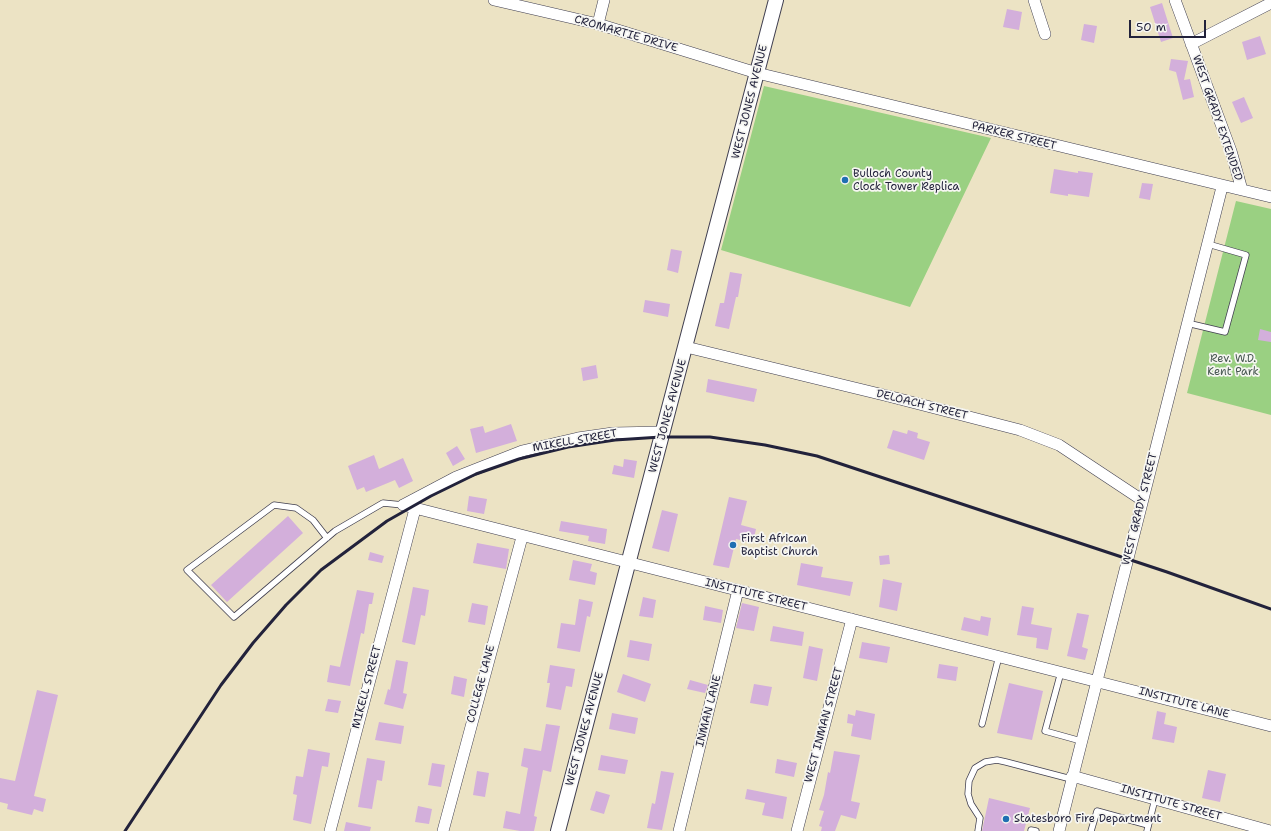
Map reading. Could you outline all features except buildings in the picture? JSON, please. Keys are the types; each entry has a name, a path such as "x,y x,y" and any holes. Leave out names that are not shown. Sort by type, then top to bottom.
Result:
{"street":[{"name":"CROMARTIE DRIVE","path":"494,0 598,24 757,73"},
{"path":"598,24 604,0"},
{"name":"WEST JONES AVENUE","path":"558,831 630,563 662,432 686,347 776,0"},
{"path":"1034,0 1045,34"},
{"name":"WEST GRADY EXTENDED","path":"1175,0 1231,152 1242,190"},
{"path":"1252,0 1257,10"},
{"path":"1191,44 1271,3"},
{"name":"PARKER STREET","path":"757,73 1271,198"},
{"name":"WEST GRADY STREET","path":"1059,831 1222,186"},
{"name":"DELOACH STREET","path":"686,347 1020,430 1060,445 1142,500"},
{"name":"MIKELL STREET","path":"403,505 456,477 522,451 578,438 613,433 662,432"},
{"name":"INSTITUTE STREET","path":"403,505 522,537 1096,680"},
{"name":"MIKELL STREET","path":"330,831 415,509"},
{"name":"COLLEGE LANE","path":"442,831 522,537"},
{"name":"INMAN LANE","path":"679,831 738,590"},
{"name":"WEST INMAN STREET","path":"797,831 852,619"},
{"name":"INSTITUTE LANE","path":"1096,680 1271,726"},
{"name":"INSTITUTE STREET","path":"1072,777 1269,831"},
{"path":"1269,831 1271,820"}],"lane":[{"path":"1187,323 1225,332 1246,255 1208,244"},
{"path":"327,538 313,520 296,508 274,505 187,570 234,617 327,538 335,531 383,503 403,505"},
{"path":"982,724 999,656"},
{"path":"1061,671 1045,731 1081,741"},
{"path":"978,831 980,818 971,804 968,794 969,781 975,768 985,762 997,760 1072,777"},
{"path":"1091,831 1096,811 1147,828 1155,799"}],"green space":[{"path":"764,86 991,138 910,307 721,250"},
{"name":"Rev. W.D. Kent Park","path":"1236,201 1271,209 1271,415 1187,393"}],"railway":[{"path":"125,831 221,685 253,643 286,605 321,570 387,521 431,496 476,474 519,459 568,447 615,440 661,437 710,437 765,445 817,456 1167,572 1271,609"}],"place":[{"name":"Bulloch County Clock Tower Replica","path":"845,180"},
{"name":"First African Baptist Church","path":"733,545"},
{"name":"Statesboro Fire Department","path":"1006,819"}]}
